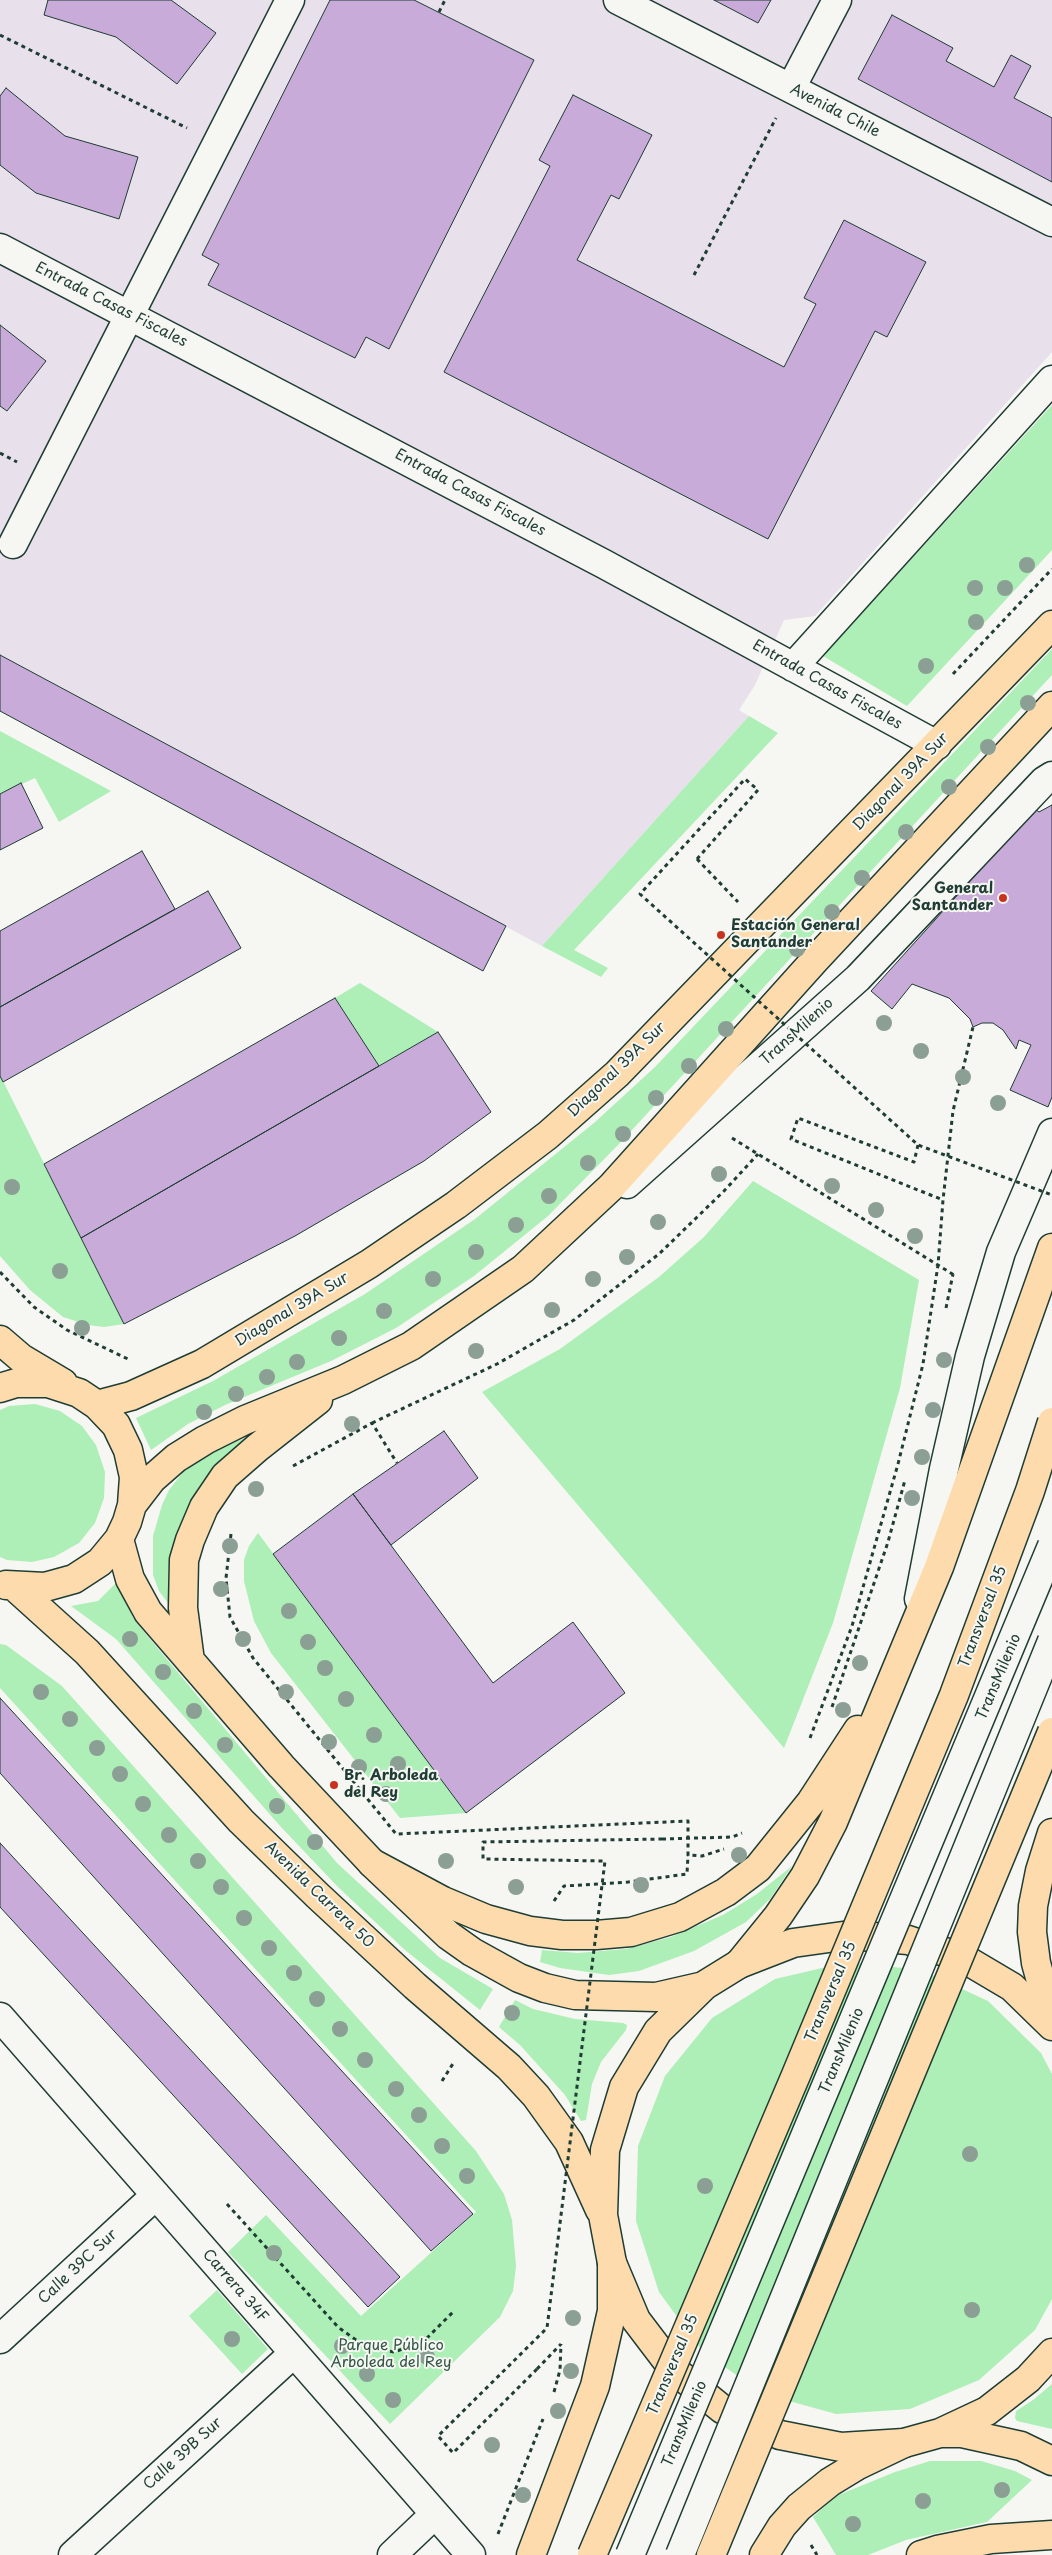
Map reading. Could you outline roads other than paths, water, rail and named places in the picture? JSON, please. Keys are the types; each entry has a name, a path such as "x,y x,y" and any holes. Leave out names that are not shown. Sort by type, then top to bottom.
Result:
{"main road":[{"name":"Diagonal 39A Sur","path":"88,1399 131,1396 178,1377 377,1259 456,1205 548,1135 617,1074 1052,625"},
{"path":"132,1505 152,1479 176,1458 205,1440 343,1380 411,1346 523,1269 611,1187 815,960 1052,706"},
{"path":"739,1964 778,1916 805,1876 833,1822 957,1520 1052,1248"},
{"path":"0,1340 21,1358 88,1399 116,1425 128,1450 134,1477 132,1505 127,1522 119,1539 100,1562 74,1579 45,1587 7,1585"},
{"path":"190,1661 183,1608 183,1577 190,1540 204,1507 232,1471 257,1448 343,1380"},
{"path":"0,1388 16,1383 48,1383 88,1399"},
{"name":"Transversal 35","path":"592,2555 954,1695 1030,1490 1052,1422"},
{"path":"119,1539 136,1595 148,1612 281,1766 372,1863 428,1917 472,1952 520,1978 545,1988 590,1997 656,1997 705,1985"},
{"name":"Avenida Carrera 50","path":"7,1585 87,1652 241,1821 317,1895 415,1986 509,2067 536,2096 569,2142 602,2215"},
{"path":"372,1863 442,1901 486,1919 535,1932 596,1935 631,1932 680,1917 726,1892 758,1868 785,1837 838,1761 901,1660"},
{"path":"711,2555 1052,1732"},
{"path":"1052,1833 1040,1871 1033,1906 1032,1932 1036,1963 1052,2021"},
{"path":"904,2443 841,2447 780,2435 722,2410 674,2370 636,2320 612,2263 602,2215 605,2150 624,2087 658,2032 705,1985 739,1964 793,1943 850,1935 908,1940 963,1958 1012,1987 1052,2026"},
{"path":"531,2555 596,2386 612,2311 612,2263"},
{"path":"764,2555 782,2526 799,2507 830,2482 858,2465 904,2443 940,2433 987,2411 1028,2379 1052,2353"},
{"path":"940,2433 962,2433 1022,2446 1052,2461"},
{"path":"921,2555 991,2539 1052,2535"}],"street":[{"path":"13,544 290,0"},
{"name":"Avenida Chile","path":"618,0 1052,222"},
{"path":"791,88 837,0"},
{"name":"Entrada Casas Fiscales","path":"0,248 130,314 604,564 937,744"},
{"path":"793,666 1052,380"},
{"name":"TransMilenio","path":"523,1269 607,1202 858,978 1044,781 1052,776"},
{"path":"912,1633 944,1469 970,1356 1002,1252 1052,1133"},
{"name":"TransMilenio","path":"630,2555 1052,1546"},
{"path":"680,2555 1052,1641"},
{"name":"Carrera 34F","path":"5,2034 156,2195 471,2555"},
{"name":"Calle 39C Sur","path":"0,2339 156,2195"},
{"name":"Calle 39B Sur","path":"73,2555 294,2353"},
{"path":"392,2555 435,2514"}],"place":[{"name":"General Santander","path":"1003,898"},
{"name":"Estación General Santander","path":"721,935"},
{"name":"Br. Arboleda del Rey","path":"334,1785"}],"park label":[{"name":"Parque Público Arboleda del Rey","path":"391,2354"}]}
